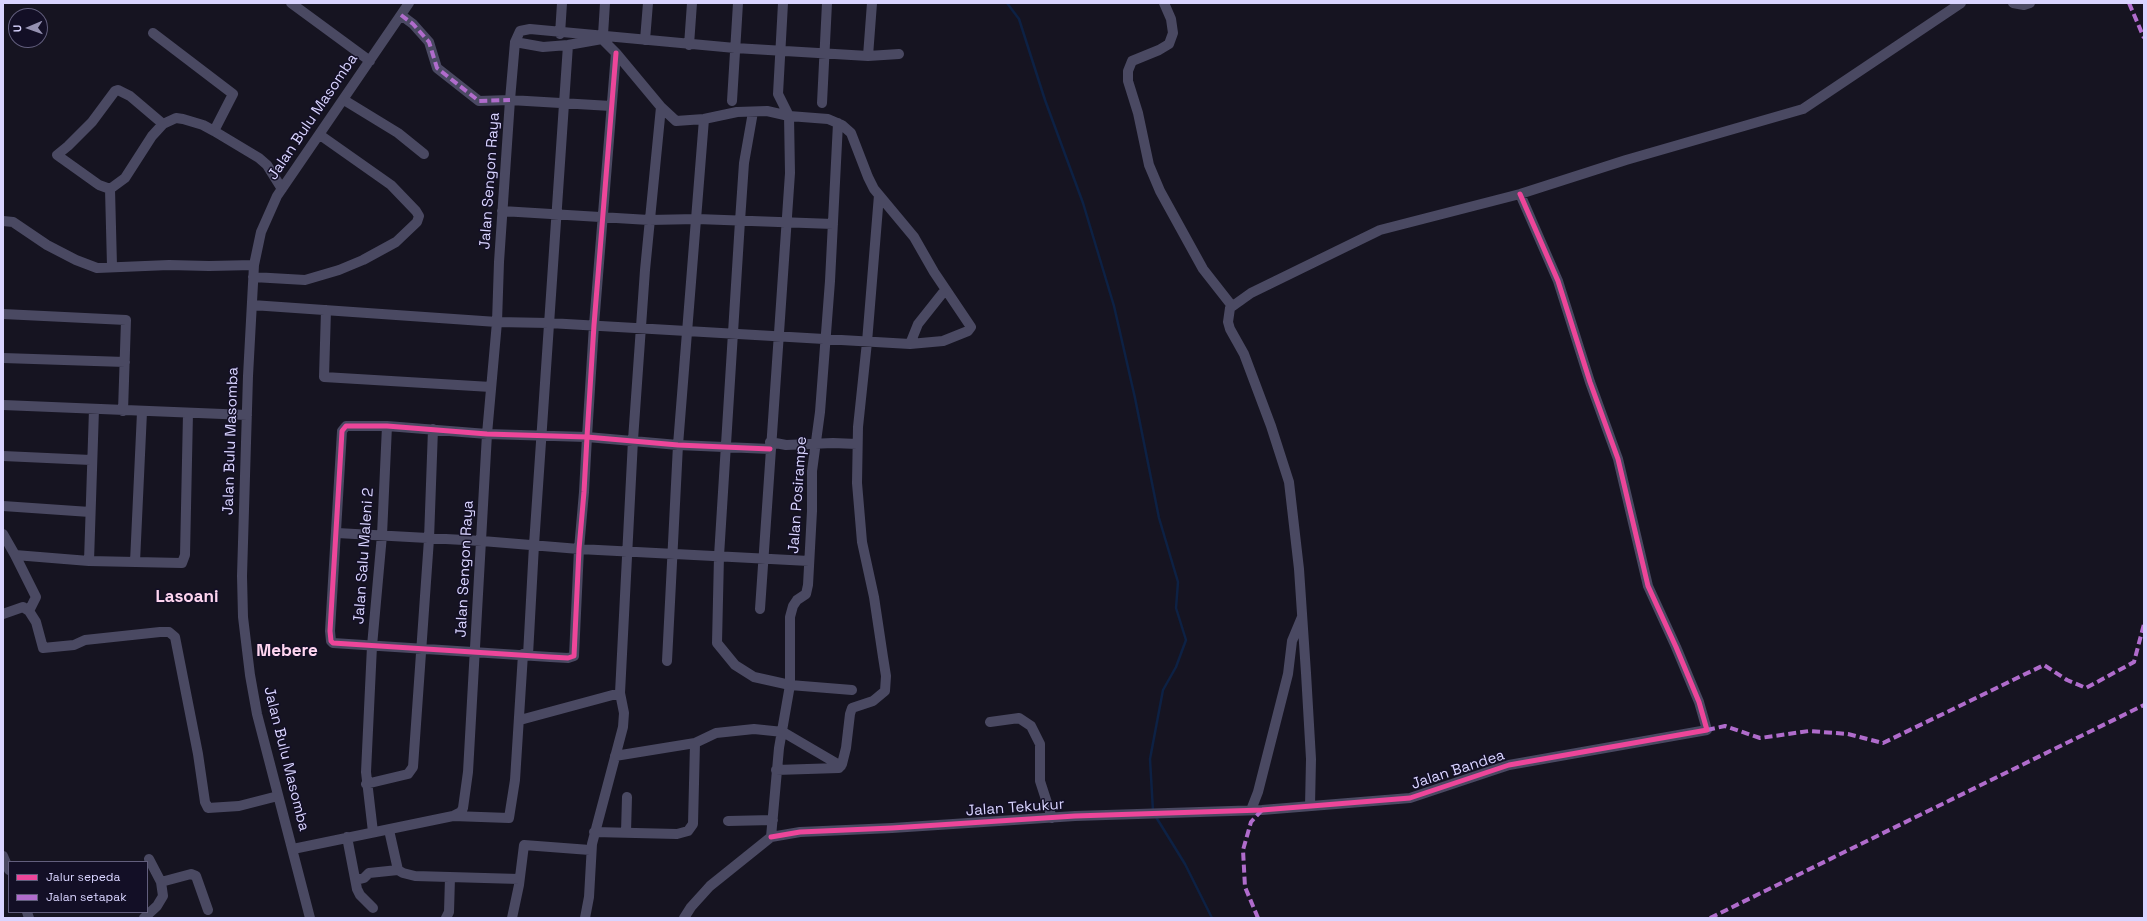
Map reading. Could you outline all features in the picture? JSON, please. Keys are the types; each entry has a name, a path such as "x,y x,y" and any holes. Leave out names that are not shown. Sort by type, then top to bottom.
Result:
{"street":[{"path":"291,3 370,61"},
{"name":"Jalan Bulu Masomba","path":"310,918 256,708 247,657 242,576 247,415 254,265 261,232 271,208 282,189 409,3"},
{"path":"560,34 562,3"},
{"path":"603,35 605,3"},
{"path":"645,40 648,3"},
{"path":"689,45 692,3"},
{"path":"732,101 738,3"},
{"path":"760,610 770,445 790,173 789,116 778,94 783,3"},
{"path":"822,103 828,3"},
{"path":"868,56 872,3"},
{"path":"1164,3 1171,19 1173,33 1169,44 1159,50 1132,61 1128,71 1128,81 1138,113 1148,165 1160,191 1203,269 1232,306"},
{"path":"1310,806 1311,759 1302,617 1289,482 1271,426 1244,354 1230,330 1228,314 1232,306 1251,293 1380,230 1520,194 1633,158 1807,108 1899,43 1961,3"},
{"path":"2013,3 2024,5 2030,3"},
{"path":"401,15 413,24 428,42 437,68 479,101 510,100 566,102 611,106"},
{"path":"252,305 497,322 550,323 641,328 779,338 825,338 910,344 943,341 968,331 971,327 923,256 914,237 879,195 868,177 851,133 838,123 811,116 789,116 767,111 737,112 704,119 676,121 661,107 616,52 602,39 598,38 568,45 543,47 515,42 520,31 525,30 560,34 603,35 689,45 735,48 780,49 868,56 899,54"},
{"path":"153,33 232,94 214,131"},
{"name":"Jalan Sengon Raya","path":"453,816 462,810 466,795 482,541 487,434 497,322 502,211 515,42"},
{"path":"293,849 453,816 509,818 515,780 526,655 566,102 568,45"},
{"path":"616,52 594,326 587,437 579,549 574,656 568,658 333,643 330,638 342,431 346,426 387,426 487,434 587,437 678,445 726,446 857,444"},
{"path":"110,189 99,185 57,155 92,122 114,91 118,90 130,96 163,124"},
{"path":"344,100 394,130 424,154"},
{"path":"585,918 589,897 590,850 623,727 624,712 620,693 633,440 649,220 661,107"},
{"path":"753,112 744,163 740,221 719,556 717,643 735,665 754,677 790,685 852,690"},
{"path":"110,189 125,178 152,136 163,124 176,118 204,125 259,158 264,162 282,189"},
{"path":"667,661 678,445 704,119"},
{"name":"Jalan Posirampe","path":"771,837 776,770 790,685 790,617 796,601 807,592 814,444 819,419 833,224 838,123"},
{"path":"253,277 305,280 339,270 363,260 396,242 417,222 419,216 416,211 391,185 320,134"},
{"path":"110,189 112,266"},
{"name":"Jalan Bandea","path":"1262,810 1416,797 1475,775 1509,765 1707,730 1699,702 1648,586 1618,459 1590,382 1571,318 1558,282 1520,194"},
{"path":"776,770 837,769 841,766 846,748 852,708 873,701 885,690 885,666 874,597 860,528 857,444 879,195"},
{"path":"502,211 649,220 697,219 833,224"},
{"path":"3,221 13,222 47,246 81,263 97,268 112,266 254,265"},
{"path":"910,344 918,324 945,290"},
{"path":"326,310 324,377 491,387"},
{"path":"3,314 125,319 123,411"},
{"path":"3,358 125,362"},
{"path":"3,405 142,412 247,415"},
{"path":"89,561 91,460 94,409"},
{"path":"135,562 142,412"},
{"path":"15,555 89,561 178,565 185,560 188,413"},
{"name":"Jalan Salu Maleni 2","path":"372,832 366,784 372,646 382,535 387,426"},
{"path":"366,784 408,774 412,771 415,760 429,540 433,429"},
{"path":"3,456 91,460"},
{"path":"3,506 90,512"},
{"path":"337,533 382,535 429,540 482,541 579,549 809,561"},
{"path":"3,534 36,597 29,611"},
{"path":"3,614 24,607 29,611 36,622 43,648 74,645 85,640 160,632 172,633 178,646 206,805 212,809 222,808 278,796"},
{"path":"1251,810 1258,792 1286,680 1292,641 1302,617"},
{"path":"520,720 620,693"},
{"path":"990,722 1019,718 1031,726 1040,744 1040,781 1052,818"},
{"path":"615,756 695,743 716,733 754,729 783,732 841,766"},
{"path":"594,832 677,834 691,828 693,824 695,798 695,743"},
{"path":"626,832 627,797"},
{"name":"Jalan Tekukur","path":"771,837 800,832 1052,818 1262,810"},
{"path":"728,820 773,820"},
{"path":"389,830 398,870"},
{"path":"347,837 360,894 373,908"},
{"path":"684,918 691,907 710,886 771,837"},
{"path":"512,918 524,845 590,850"},
{"path":"3,856 8,868"},
{"path":"144,918 162,900 163,890 161,882 149,859"},
{"path":"356,880 364,878 369,873 398,870 402,873 415,876 519,880"},
{"path":"161,882 191,874 196,876 208,910"},
{"path":"446,918 448,912 450,877"}],"waterway":[{"path":"1007,3 1019,19 1045,100 1083,203 1114,306 1135,398 1159,518 1178,582 1176,608 1186,640 1176,667 1163,690 1150,759 1153,811"},
{"path":"1156,817 1185,864 1212,918"}],"marked path":[{"path":"2129,3 2144,38"},
{"path":"401,15 413,24 429,42 437,68 470,94 479,101 510,100"},
{"path":"1707,730 1725,726 1760,738 1809,731 1848,734 1883,743 2044,665 2067,680 2086,688 2134,662 2144,624"},
{"path":"1710,918 2144,705"},
{"path":"1258,918 1245,887 1243,850 1251,822 1262,810"}],"cycle path":[{"path":"616,53 594,325 587,437 584,492 579,549 574,656 568,658 550,657 333,643 331,641 330,631 342,431 346,426 387,426 487,434 587,437 678,445 770,449"},
{"path":"771,837 800,832 892,828 1075,816 1262,810 1410,798 1509,765 1707,730 1699,702 1648,586 1618,459 1590,382 1558,281 1520,194"}],"district":[{"name":"Lasoani","path":"187,597"},
{"name":"Mebere","path":"287,651"}]}
